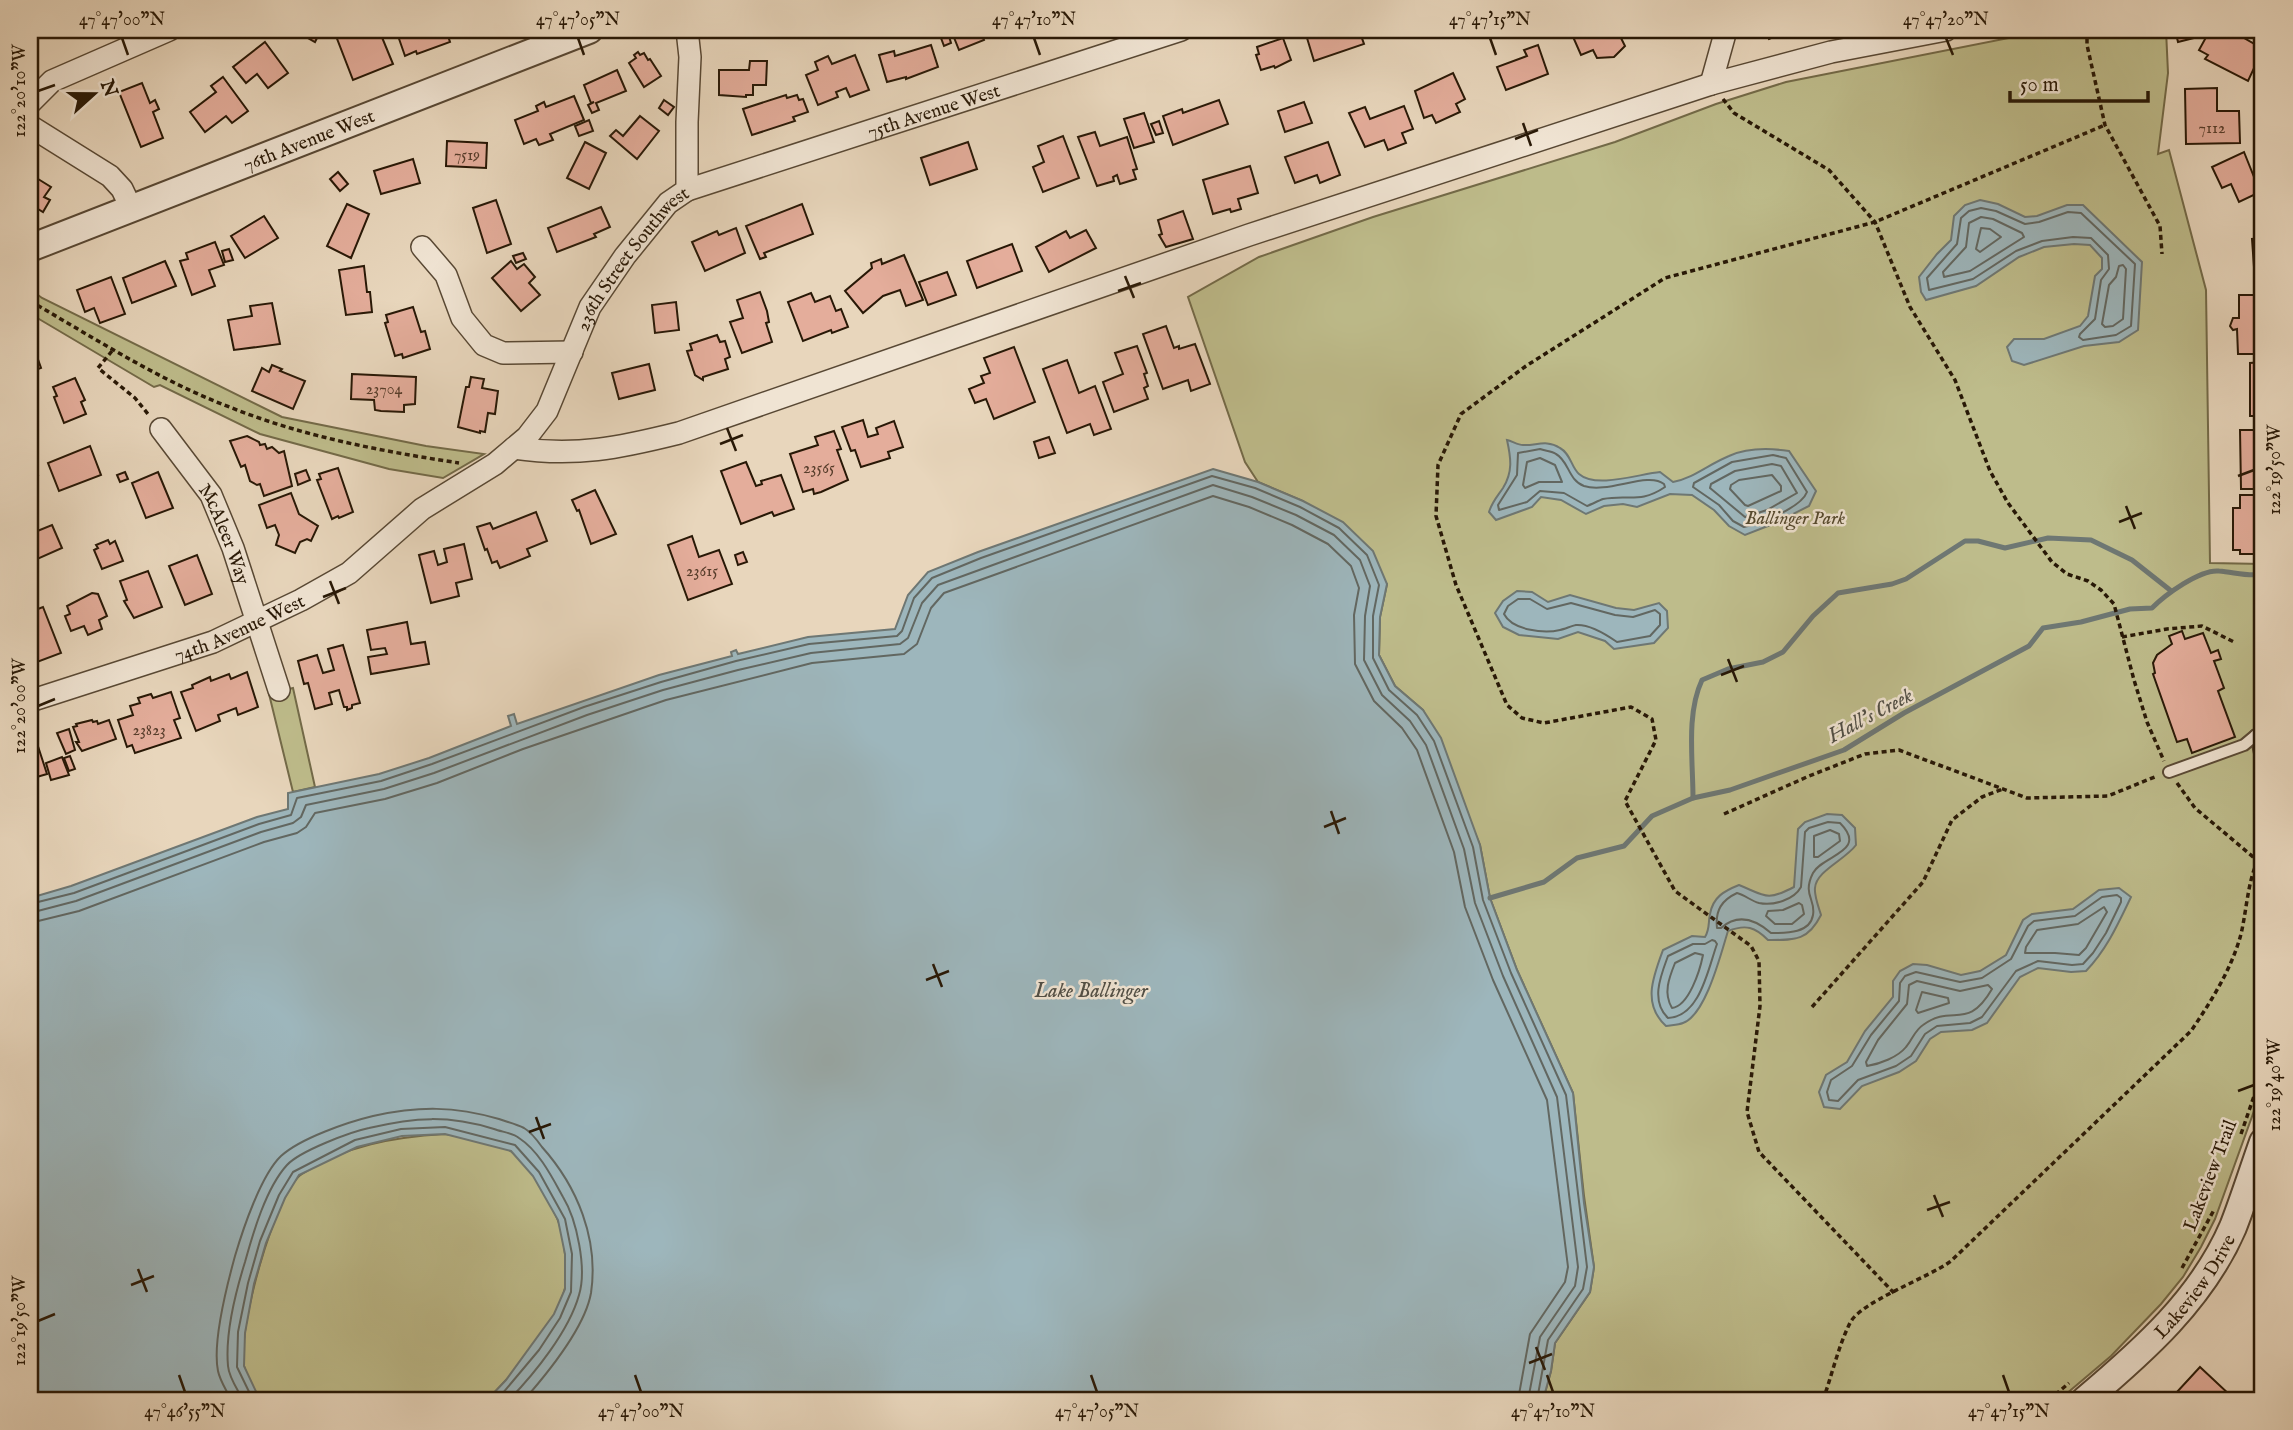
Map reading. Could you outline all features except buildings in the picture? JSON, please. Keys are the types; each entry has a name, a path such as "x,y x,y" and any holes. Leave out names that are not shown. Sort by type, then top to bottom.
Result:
{"street":[{"path":"30,103 52,81 169,30"},
{"name":"76th Avenue West","path":"30,248 589,30"},
{"name":"236th Street Southwest","path":"495,464 527,437 547,411 590,307 625,256 668,203 688,190 690,57 687,30"},
{"name":"75th Avenue West","path":"688,190 1181,30"},
{"path":"1711,84 1726,30"},
{"path":"514,448 560,453 605,450 679,433 1249,235 1711,84 1831,52 1945,30"},
{"path":"30,126 110,176 122,189 131,208"},
{"path":"422,247 446,275 462,318 485,345 503,353 572,352"},
{"name":"McAleer Way","path":"161,429 211,495 233,548 279,690"},
{"name":"74th Avenue West","path":"30,701 213,642 301,600 348,573 422,509 495,464"},
{"name":"Lakeview Drive","path":"2077,1392 2152,1342 2187,1303 2232,1229 2252,1138"}],"lane":[{"path":"2169,772 2244,745 2260,734 2263,767"}],"path":[{"path":"2087,30 2087,46 2105,125 2160,226 2162,254"},
{"path":"1711,84 1734,113 1829,170 1875,222 1910,307 1955,380 1990,471 2008,503 2052,562 2067,574 2088,581 2114,604 2133,680"},
{"path":"1894,1293 1759,1152 1747,1112 1760,1006 1759,961 1751,946 1675,891 1625,801 1656,740 1652,719 1631,707 1544,723 1522,719 1507,705 1456,585 1436,516 1438,466 1461,414 1526,366 1665,278 1875,222 2105,125"},
{"path":"30,301 113,351 230,408 343,443 460,463"},
{"path":"113,351 97,368 135,398 161,429"},
{"path":"2122,637 2202,626 2234,642"},
{"path":"1724,814 1865,754 1899,750 2027,798 2108,796 2169,772"},
{"path":"1812,1007 1923,882 1952,820 1982,797 2003,789"},
{"path":"1823,1400 1850,1322 1859,1311 1936,1272 1951,1261 2191,1031 2217,992 2239,941 2255,866 2263,853"},
{"name":"Lakeview Trail","path":"2252,1138 2263,1070"},
{"name":"Lakeview Trail","path":"2181,1269 2195,1248 2218,1198"},
{"path":"2049,1400 2077,1392"}],"green space":[{"name":"Ballinger Park","path":"2049,30 2166,30 2168,73 2158,154 2169,150 2206,290 2210,563 2263,564 2263,1086 2215,1219 2183,1277 2161,1304 2111,1356 2059,1400 1543,1400 1555,1343 1590,1292 1594,1267 1573,1093 1517,970 1490,898 1480,845 1423,710 1395,686 1379,655 1380,617 1387,584 1303,501 1258,482 1245,462 1188,297 1259,257 1373,217 1615,142 1716,104 1786,82"},
{"path":"30,289 42,298 282,417 426,446 484,454 443,478 389,469 260,434 160,385 154,387 39,319 30,323"},
{"path":"293,688 315,787 293,792 269,694"},
{"path":"445,1134 490,1143 512,1152 532,1174 553,1209 564,1244 565,1285 558,1306 542,1335 521,1364 487,1400 260,1400 244,1366 246,1325 270,1234 291,1186 302,1174 318,1164 353,1149 389,1140"}],"water":[{"path":"1980,200 1998,204 2025,217 2037,216 2067,205 2083,205 2142,262 2138,330 2119,342 2084,346 2024,365 2012,361 2007,347 2014,339 2044,339 2080,326 2088,316 2095,276 2102,269 2102,258 2090,245 2044,247 2019,257 1976,286 1926,300 1921,292 1919,277 1951,240 1954,216 1965,205"},
{"path":"1507,440 1521,445 1555,445 1564,451 1579,474 1596,480 1660,472 1673,482 1743,451 1789,451 1816,491 1809,506 1745,535 1729,526 1714,510 1692,495 1670,494 1637,507 1623,504 1604,506 1586,514 1561,500 1541,497 1532,507 1496,520 1489,512 1510,471"},
{"name":"Lake Ballinger","path":"1213,469 1258,482 1303,501 1343,522 1373,551 1387,584 1380,617 1379,655 1395,686 1423,710 1441,738 1480,845 1490,898 1517,970 1573,1093 1584,1203 1594,1267 1590,1292 1555,1343 1543,1400 487,1400 506,1380 554,1314 565,1289 565,1254 558,1220 533,1176 511,1151 445,1134 402,1136 357,1147 299,1175 285,1198 266,1243 254,1284 245,1333 244,1366 260,1400 30,1400 30,898 71,886 257,817 288,809 288,793 379,774 429,758 511,726 508,716 514,714 517,724 659,675 732,656 731,652 736,650 738,654 808,637 895,629 908,595 928,572"},
{"path":"1517,591 1532,592 1548,602 1570,595 1616,608 1634,610 1659,603 1667,611 1668,628 1654,643 1614,649 1605,641 1578,632 1558,639 1519,635 1503,627 1495,613 1503,601"},
{"path":"1827,814 1842,815 1855,828 1856,845 1820,876 1815,895 1821,915 1816,924 1806,934 1786,940 1768,940 1750,928 1728,931 1717,968 1699,1008 1683,1023 1666,1026 1654,1009 1652,999 1653,980 1663,950 1692,936 1705,937 1714,903 1720,895 1739,885 1771,896 1794,887 1798,829 1805,822"},
{"path":"2119,888 2131,897 2106,945 2086,971 2038,968 2020,977 1987,1023 1972,1030 1941,1032 1930,1039 1916,1061 1899,1072 1862,1086 1840,1109 1824,1107 1819,1092 1826,1075 1847,1062 1865,1031 1893,997 1893,981 1900,971 1913,964 1927,965 1961,975 1980,971 2006,955 2023,920 2032,914 2073,909 2099,890"}],"waterway":[{"path":"1693,798 1692,722 1702,680 1728,669 1763,662 1783,652 1813,616 1838,593 1906,579 1965,541 1978,541 2005,548 2048,538 2091,540 2132,560 2170,590"},
{"name":"Hall's Creek","path":"1490,898 1544,882 1577,858 1624,846 1652,816 1693,798 1730,790 1844,750 1904,713 2029,646 2043,628 2081,622 2130,609 2152,608 2183,584 2211,571 2263,574"}]}
